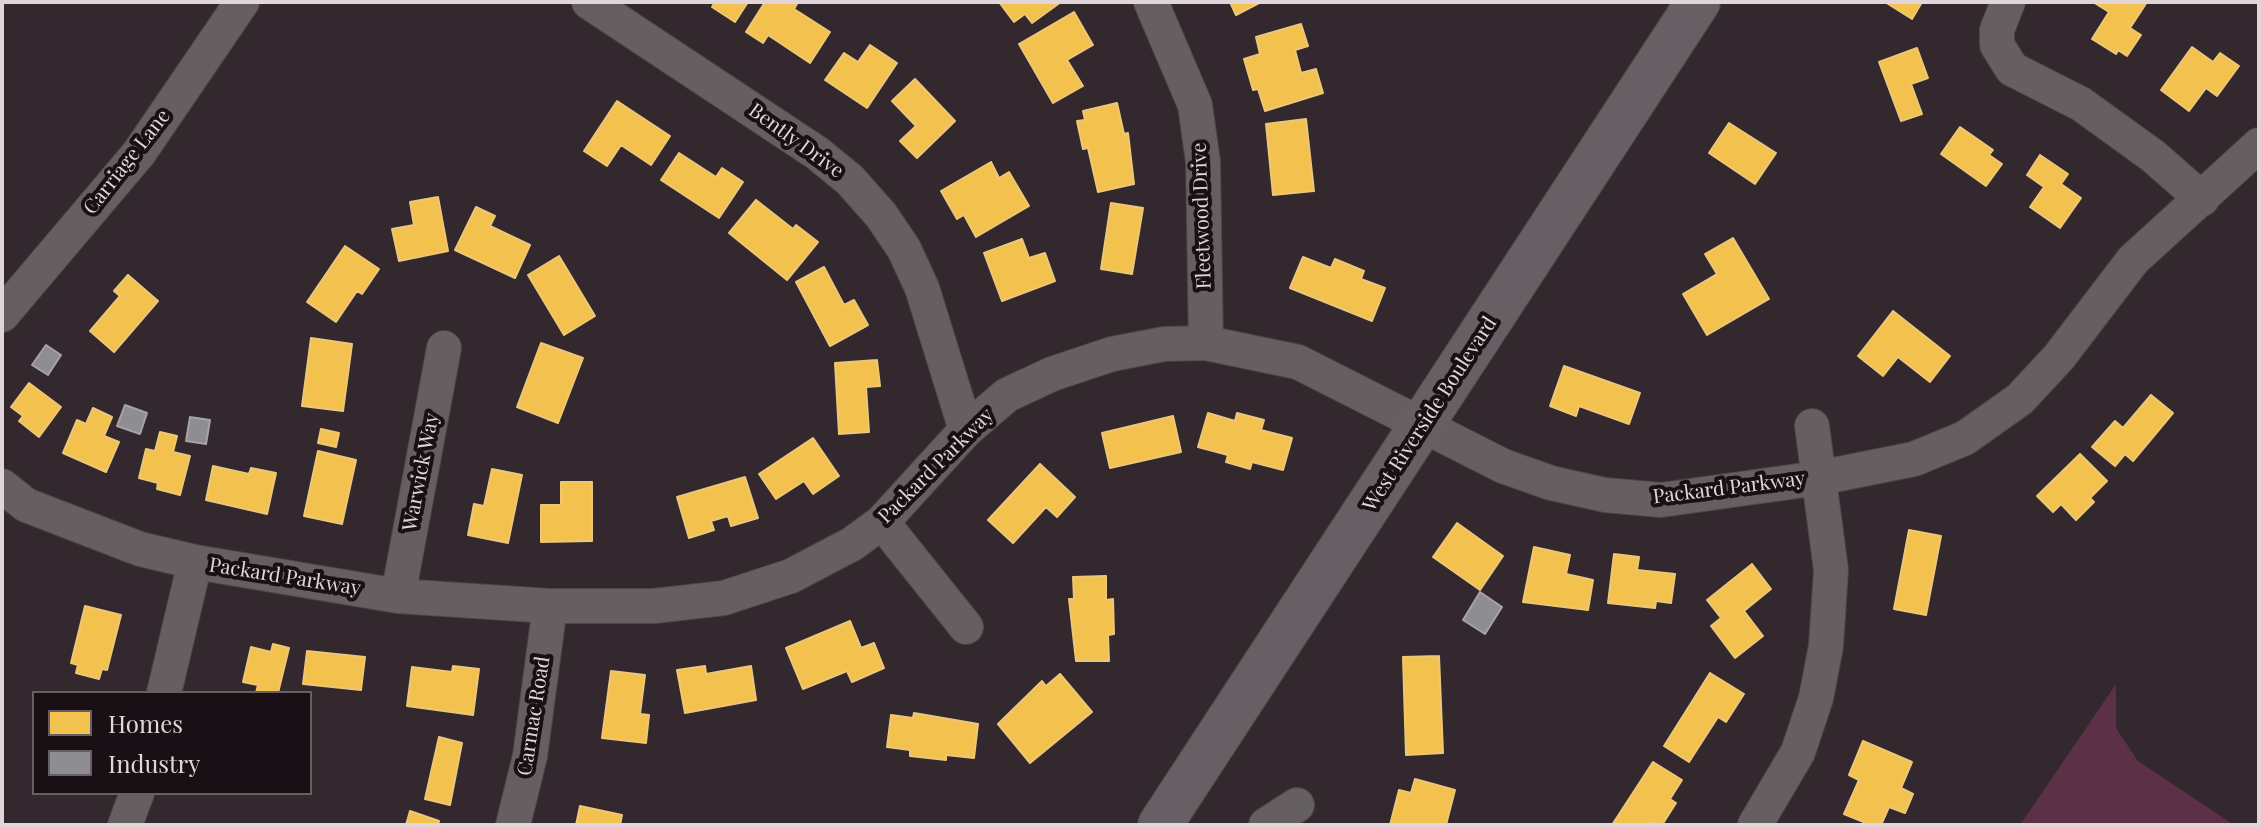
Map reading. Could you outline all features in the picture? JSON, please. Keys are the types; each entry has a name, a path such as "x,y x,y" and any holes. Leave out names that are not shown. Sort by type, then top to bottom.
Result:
{"main road":[{"name":"West Riverside Boulevard","path":"1160,825 1698,2"}],"street":[{"name":"Carriage Lane","path":"2,315 139,153 242,2"},
{"name":"Bently Drive","path":"589,2 817,153 850,180 881,215 904,249 922,288 966,430"},
{"name":"Fleetwood Drive","path":"1151,2 1195,105 1203,162 1206,343"},
{"path":"2008,2 1997,30 2003,58 2012,69 2081,104 2153,156 2202,199"},
{"name":"Packard Parkway","path":"2,486 26,505 140,549 195,562 398,596 550,606 654,606 724,598 791,576 852,544 882,522 966,430 1007,395 1052,374 1112,354 1164,344 1206,343 1246,348 1298,362 1503,466 1551,483 1605,495 1661,500 1819,478 1914,459 1965,438 2008,408 2038,382 2133,260 2259,145"},
{"name":"Warwick Way","path":"398,596 444,348"},
{"path":"1755,825 1798,752 1816,698 1826,646 1831,570 1812,426"},
{"path":"882,522 966,627"},
{"path":"164,691 195,562"},
{"name":"Carmac Road","path":"513,825 530,756 550,606"},
{"path":"125,825 136,795"},
{"path":"1266,825 1297,805"}],"shaded area":[{"path":"2116,684 2116,728 2138,761 2234,825 2020,825"}],"building: Homes":[{"path":"715,2 748,2 735,22 712,7"},
{"path":"765,2 798,2 794,9 830,32 810,63 768,35 763,43 746,32"},
{"path":"999,2 1061,2 1032,23 1025,14 1014,22"},
{"path":"1230,2 1261,2 1236,15"},
{"path":"1885,2 1922,2 1912,19"},
{"path":"2093,2 2147,2 2130,28 2141,35 2127,56 2118,50 2116,54 2092,39 2109,12"},
{"path":"1074,12 1093,45 1067,60 1083,86 1053,103 1019,44"},
{"path":"1301,24 1308,46 1295,50 1301,73 1316,69 1323,93 1265,111 1258,89 1253,90 1244,59 1260,54 1256,37"},
{"path":"870,45 897,63 867,108 825,80 844,53 858,62"},
{"path":"2192,47 2213,62 2220,53 2239,66 2217,96 2206,88 2189,111 2161,90"},
{"path":"1917,48 1928,78 1911,84 1922,114 1901,121 1879,62"},
{"path":"915,79 955,121 917,158 900,141 916,126 892,101"},
{"path":"617,101 670,136 651,165 621,145 607,166 584,151"},
{"path":"1117,103 1124,134 1128,133 1134,184 1098,192 1088,148 1083,149 1077,121 1085,120 1083,111"},
{"path":"1306,119 1314,191 1273,195 1266,124"},
{"path":"1729,123 1776,153 1755,184 1709,153"},
{"path":"1960,127 1993,150 1989,155 2002,164 1986,186 1941,154"},
{"path":"679,153 716,177 722,168 743,182 719,218 661,180"},
{"path":"2040,155 2068,174 2061,184 2081,198 2060,228 2030,207 2044,187 2027,175"},
{"path":"991,162 999,178 1009,172 1029,206 976,237 964,215 957,219 941,191"},
{"path":"438,197 448,251 399,261 392,229 414,225 410,202"},
{"path":"756,200 793,229 796,225 818,242 787,280 729,233"},
{"path":"1111,203 1143,208 1132,274 1101,269"},
{"path":"476,207 495,216 490,226 530,245 515,278 455,250"},
{"path":"1733,238 1769,299 1707,335 1683,294 1717,274 1705,254"},
{"path":"1022,239 1029,258 1045,253 1055,281 1002,301 984,253"},
{"path":"345,246 379,269 362,294 357,291 336,322 307,302"},
{"path":"559,256 595,316 564,335 528,275"},
{"path":"1303,257 1331,268 1335,259 1364,271 1361,279 1385,288 1372,321 1290,288"},
{"path":"824,267 844,305 854,300 868,325 830,346 796,282"},
{"path":"128,275 158,301 114,352 90,331 120,296 114,291"},
{"path":"1893,311 1950,356 1930,382 1898,357 1883,376 1858,356"},
{"path":"311,338 352,344 343,411 302,406"},
{"path":"541,343 583,358 558,423 517,407"},
{"path":"877,360 880,386 866,387 869,432 839,434 835,363"},
{"path":"1564,366 1640,393 1629,424 1579,406 1576,416 1550,406"},
{"path":"29,383 61,407 39,437 19,421 23,416 11,407"},
{"path":"2151,395 2173,413 2133,461 2125,454 2115,466 2092,447 2115,421 2123,428"},
{"path":"93,408 112,417 104,436 119,442 106,472 63,453 77,420 86,424"},
{"path":"1208,413 1235,421 1237,413 1264,420 1261,430 1292,438 1283,470 1252,462 1250,469 1226,462 1228,455 1198,447"},
{"path":"1173,416 1181,452 1110,468 1102,433"},
{"path":"321,429 339,433 336,447 318,443"},
{"path":"160,432 177,436 173,452 190,456 180,495 157,489 158,483 139,478 146,449 155,451"},
{"path":"813,438 839,476 813,494 804,481 776,499 759,474"},
{"path":"318,451 356,460 342,524 304,516"},
{"path":"2080,454 2107,481 2090,498 2094,502 2076,520 2061,504 2053,512 2037,496"},
{"path":"1040,464 1075,497 1057,517 1046,507 1013,543 988,520"},
{"path":"213,466 249,474 251,468 276,473 267,514 206,500"},
{"path":"492,469 522,475 508,543 468,535 474,504 484,506"},
{"path":"745,477 758,518 731,526 728,516 711,521 714,530 689,538 677,497"},
{"path":"561,482 592,482 592,541 541,542 541,505 561,505"},
{"path":"1457,523 1503,556 1480,590 1433,557"},
{"path":"1909,530 1941,536 1926,615 1894,609"},
{"path":"1534,547 1570,555 1566,574 1593,580 1588,610 1523,602"},
{"path":"1614,554 1639,557 1637,570 1675,574 1671,603 1656,601 1655,608 1608,603"},
{"path":"1752,564 1771,589 1744,611 1763,636 1735,658 1711,626 1721,618 1707,600"},
{"path":"1106,576 1106,600 1113,599 1114,634 1108,635 1109,661 1076,661 1069,599 1074,599 1073,577"},
{"path":"85,606 121,615 107,670 102,669 99,679 76,673 78,665 71,663"},
{"path":"850,621 861,648 874,643 884,668 852,682 847,671 803,689 786,648"},
{"path":"273,644 289,648 278,691 256,691 258,685 243,682 251,647 271,652"},
{"path":"307,651 365,657 361,690 303,684"},
{"path":"1439,656 1443,753 1406,755 1403,657"},
{"path":"453,666 479,669 473,715 407,706 412,667 452,672"},
{"path":"705,666 706,674 751,666 756,700 685,713 677,670"},
{"path":"611,671 645,675 640,714 649,715 646,743 602,738"},
{"path":"1710,673 1744,694 1726,722 1718,717 1689,762 1664,746"},
{"path":"1060,674 1092,712 1030,763 998,724 1042,681 1046,686"},
{"path":"914,713 978,724 974,758 946,755 946,760 910,756 910,750 887,747 891,715 913,718"},
{"path":"439,737 462,743 450,805 425,799"},
{"path":"1863,741 1912,762 1901,788 1913,794 1905,813 1889,807 1881,825 1871,825 1844,814 1859,780 1849,775"},
{"path":"1653,762 1682,780 1670,799 1676,803 1662,825 1650,822 1648,825 1612,825"},
{"path":"1415,779 1455,790 1446,825 1390,825 1399,790 1411,793"},
{"path":"580,806 622,815 620,825 576,825"},
{"path":"410,811 439,821 438,825 406,825"}],"building: Industry":[{"path":"46,345 61,355 48,375 32,365"},
{"path":"125,405 147,413 140,434 117,426"},
{"path":"190,417 210,420 206,444 186,441"},
{"path":"1480,592 1502,607 1485,634 1463,620"}]}
